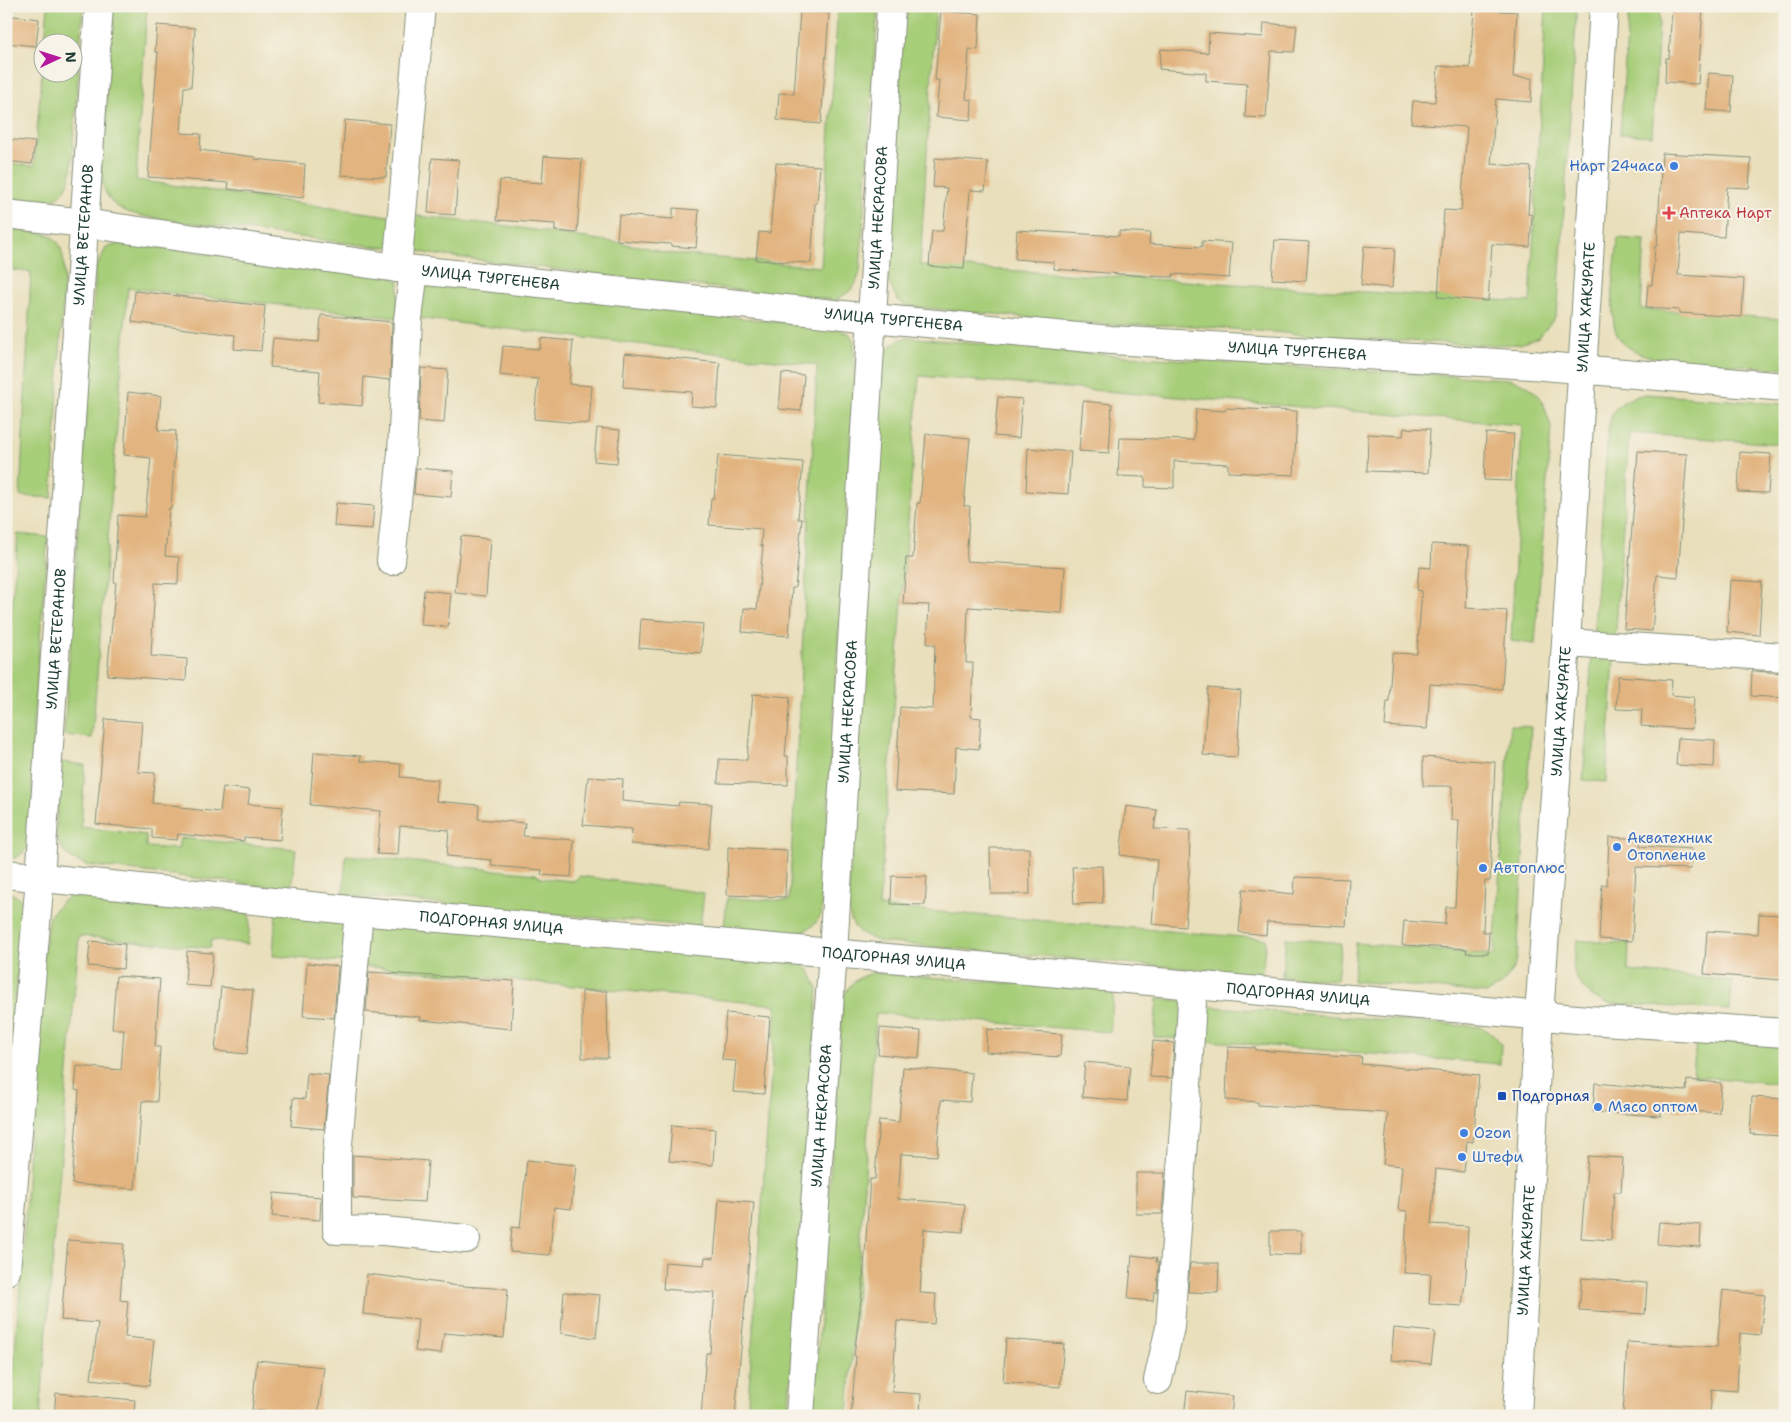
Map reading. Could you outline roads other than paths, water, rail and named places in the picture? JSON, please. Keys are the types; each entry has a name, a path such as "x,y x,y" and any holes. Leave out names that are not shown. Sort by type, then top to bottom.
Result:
{"street":[{"name":"УЛИЦА ВЕТЕРАНОВ","path":"6,1271 40,878 99,6"},
{"path":"391,561 402,453 408,320 406,269 421,6"},
{"name":"УЛИЦА НЕКРАСОВА","path":"800,1416 833,952 891,6"},
{"name":"УЛИЦА ХАКУРАТЕ","path":"1517,1416 1539,1015 1566,643 1604,6"},
{"name":"УЛИЦА ТУРГЕНЕВА","path":"6,214 84,223 406,269 872,318 1111,340 1522,365 1785,388"},
{"path":"1566,643 1785,657"},
{"name":"ПОДГОРНАЯ УЛИЦА","path":"6,874 359,911 1539,1015 1785,1033"},
{"path":"359,911 336,1155 337,1230 384,1231 466,1239"},
{"path":"1158,1380 1170,1327 1193,984"}],"place":[{"name":"Нарт 24часа","path":"1674,166"},
{"name":"Аптека Нарт","path":"1669,213"},
{"name":"Акватехник Отопление","path":"1617,847"},
{"name":"Автоплюс","path":"1483,868"},
{"name":"Подгорная","path":"1502,1096"},
{"name":"Мясо оптом","path":"1598,1107"},
{"name":"Ozon","path":"1464,1133"},
{"name":"Штефи","path":"1462,1157"}]}
